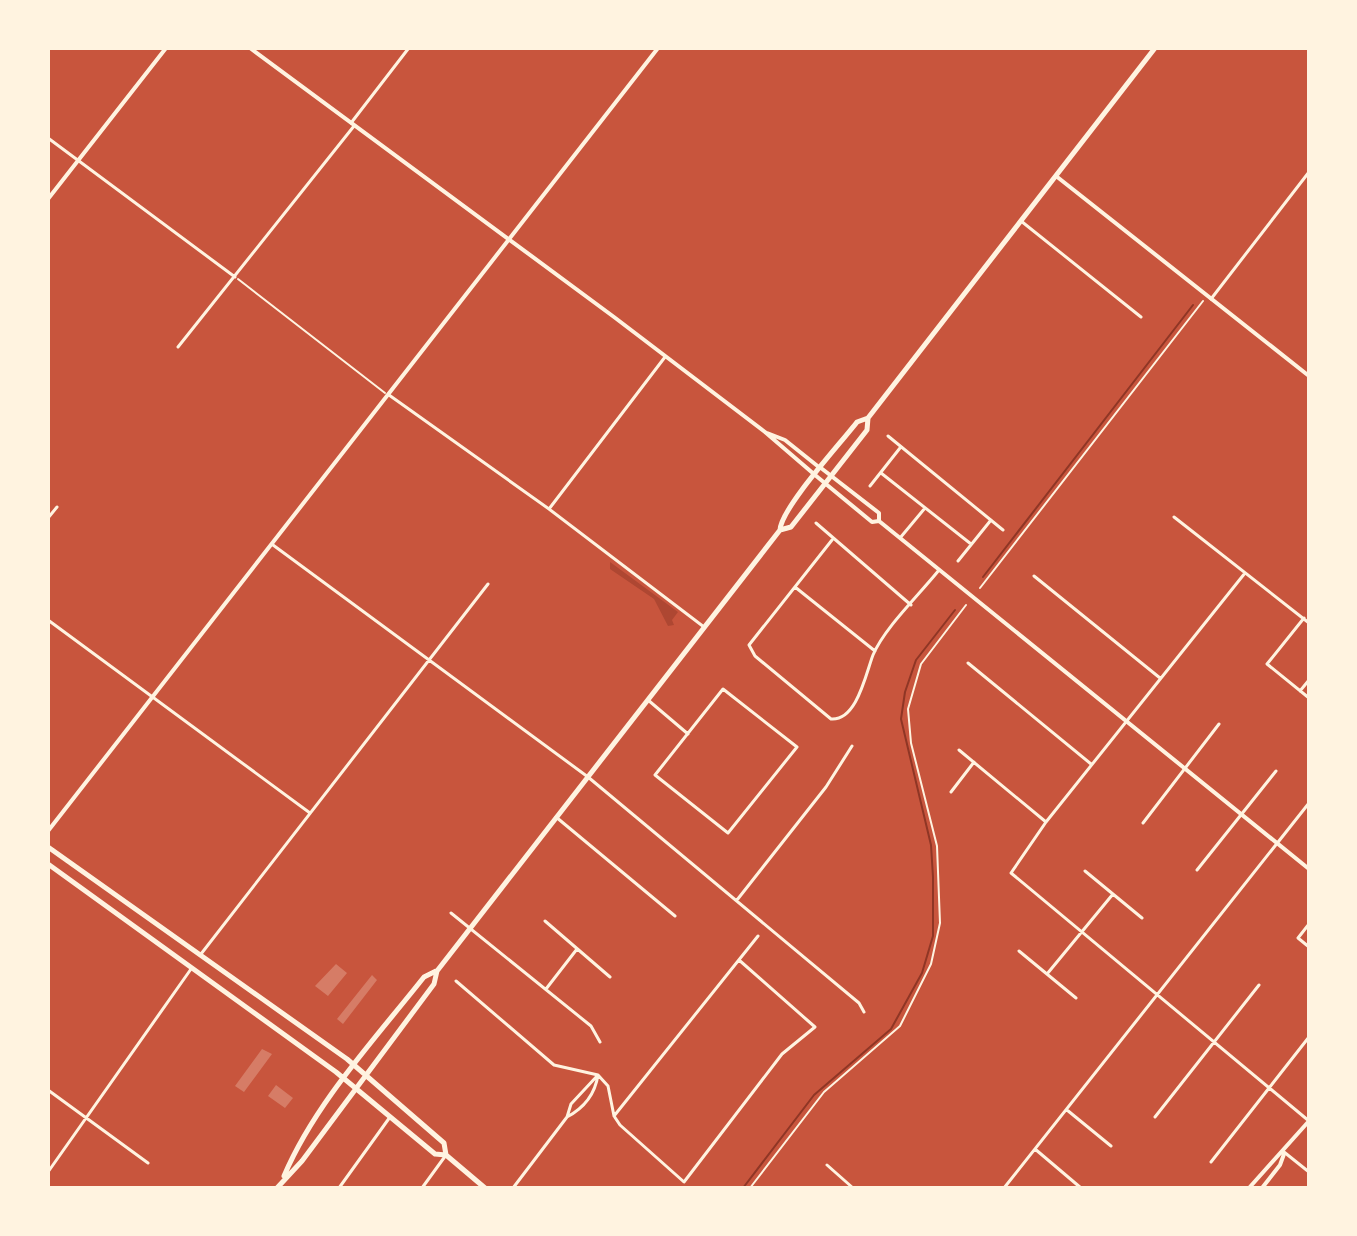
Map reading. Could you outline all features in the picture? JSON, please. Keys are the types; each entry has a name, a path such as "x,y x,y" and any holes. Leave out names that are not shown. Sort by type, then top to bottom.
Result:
{"main road":[{"path":"780,530 780,521 815,475 857,422 868,418 1155,48"},
{"path":"277,1188 302,1161 354,1087 434,984 437,971 556,817 780,530 791,527 867,430 868,418"},
{"path":"48,847 354,1065 444,1143 446,1155"},
{"path":"48,864 345,1079 435,1154 446,1155 485,1188"},
{"path":"282,1181 294,1151 354,1065 424,977 437,971"}],"street":[{"path":"48,199 166,48"},
{"path":"250,48 765,432 872,522 879,521 1309,869"},
{"path":"48,831 658,48"},
{"path":"178,347 408,49"},
{"path":"48,138 235,277"},
{"path":"1211,299 1309,172"},
{"path":"1056,176 1309,376"},
{"path":"1021,221 1141,317"},
{"path":"549,509 665,357"},
{"path":"389,395 549,509 704,627"},
{"path":"765,432 785,440 879,513 879,521"},
{"path":"888,436 1003,530"},
{"path":"870,486 901,447"},
{"path":"881,473 971,544"},
{"path":"48,518 57,507"},
{"path":"900,538 925,508"},
{"path":"1174,517 1309,623"},
{"path":"958,561 991,520"},
{"path":"816,523 832,540 911,605"},
{"path":"832,540 749,645 749,651 836,720 861,690 875,651 939,570"},
{"path":"273,545 588,777 859,1003 864,1012"},
{"path":"1245,573 1091,764 1011,873 1080,934 1309,1121 1249,1188"},
{"path":"1034,576 1160,678"},
{"path":"199,956 488,584"},
{"path":"795,587 875,651"},
{"path":"1304,618 1267,664 1309,698"},
{"path":"48,620 310,813"},
{"path":"968,663 1091,764"},
{"path":"1300,691 1309,680"},
{"path":"723,689 797,747 728,833 655,775 688,734 723,689"},
{"path":"648,700 688,734"},
{"path":"1143,823 1219,724"},
{"path":"737,900 826,787 850,754 852,746"},
{"path":"959,750 1046,822"},
{"path":"951,792 974,762"},
{"path":"1197,870 1276,771"},
{"path":"1004,1188 1309,803"},
{"path":"556,817 675,916"},
{"path":"1085,871 1142,918"},
{"path":"1047,974 1113,894"},
{"path":"451,913 591,1026 600,1042"},
{"path":"545,921 610,977"},
{"path":"1309,924 1298,938 1309,947"},
{"path":"614,1116 758,936"},
{"path":"546,989 577,949"},
{"path":"1019,951 1076,998"},
{"path":"456,981 554,1065 598,1075 608,1086 614,1116 684,1182 782,1054 815,1027 739,960"},
{"path":"48,1172 192,968"},
{"path":"1155,1117 1259,985"},
{"path":"1211,1162 1309,1037"},
{"path":"513,1188 567,1117 571,1104 598,1075"},
{"path":"567,1117 578,1111 596,1088 598,1075"},
{"path":"48,1090 148,1163"},
{"path":"1067,1110 1111,1146"},
{"path":"339,1188 390,1117"},
{"path":"1035,1149 1081,1188"},
{"path":"1284,1152 1309,1172"},
{"path":"1262,1188 1280,1165 1284,1152"},
{"path":"422,1188 446,1155"},
{"path":"827,1165 853,1188"}],"path":[{"path":"235,277 389,395"},
{"path":"980,588 1203,301"},
{"path":"750,1188 822,1095 900,1026 931,964 940,923 937,846 911,743 908,709 914,680 925,658 966,605"}],"shaded area":[{"path":"610,562 678,612 672,620 674,625 668,626 654,599 610,569"}],"building":[{"path":"336,964 347,973 328,996 315,986"},
{"path":"372,975 377,980 343,1024 337,1019"},
{"path":"262,1049 272,1054 244,1092 235,1086"},
{"path":"276,1085 293,1098 285,1108 268,1096"}],"waterway":[{"path":"983,577 1193,305"},
{"path":"743,1188 814,1095 891,1029 922,973 933,936 931,845 901,719 905,692 916,660 955,610"}]}
